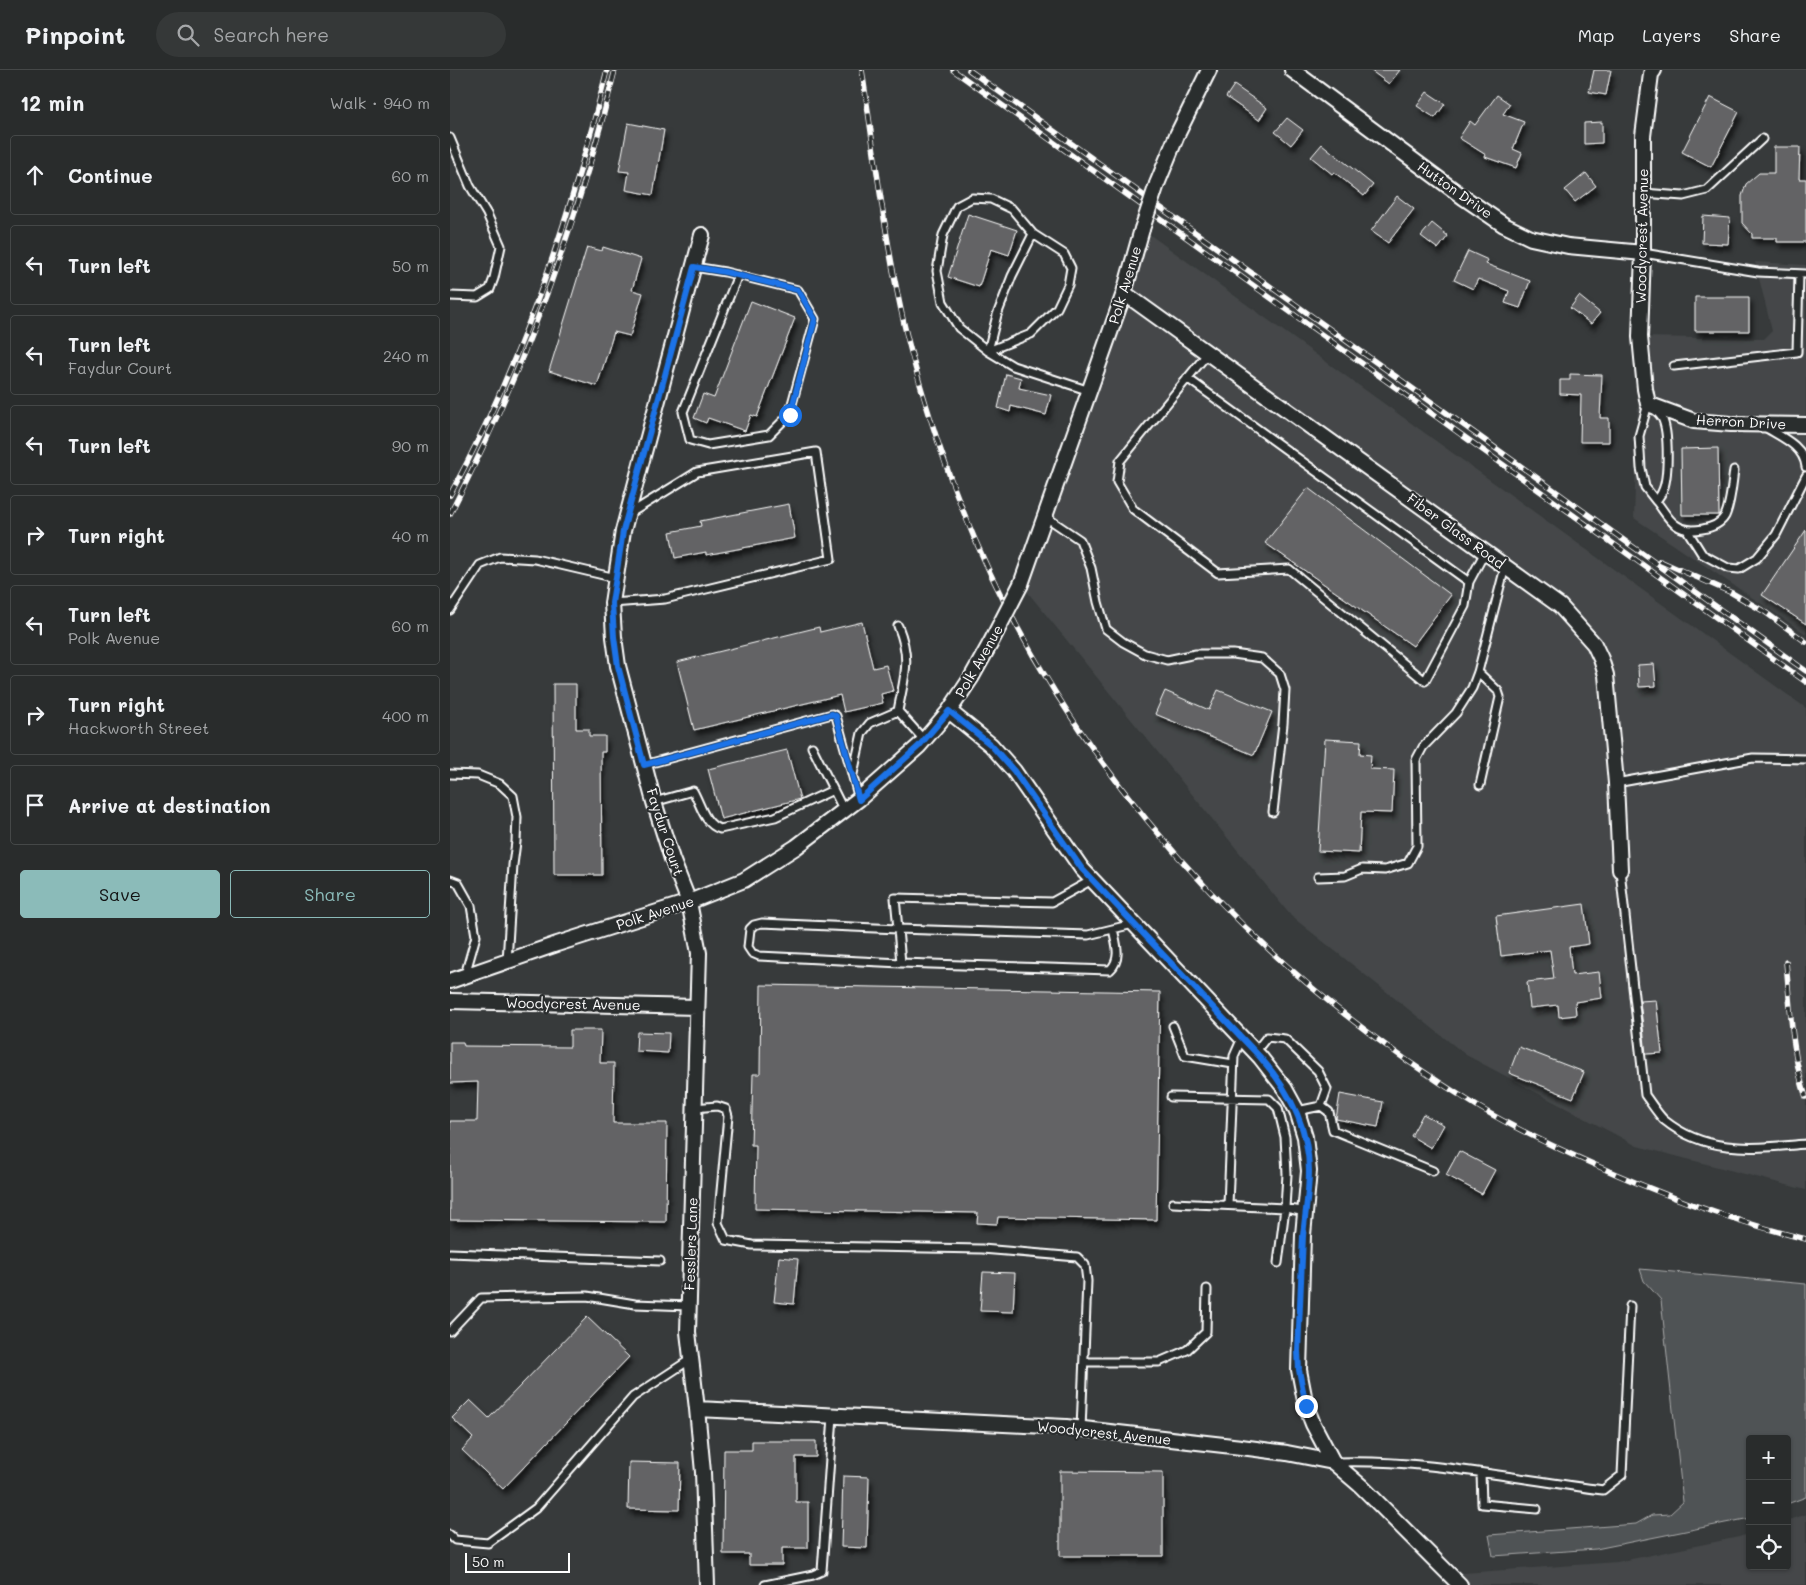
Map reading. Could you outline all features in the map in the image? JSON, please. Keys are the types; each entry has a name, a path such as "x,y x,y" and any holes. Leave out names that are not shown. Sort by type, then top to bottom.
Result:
{"street":[{"name":"Polk Avenue","path":"450,981 507,960 689,902 744,880 796,847 859,800 924,740 949,711 990,644 1021,584 1124,293 1157,184 1177,135 1209,70"},
{"name":"Hutton Drive","path":"1292,70 1463,197 1504,225 1531,238 1568,246 1643,253"},
{"name":"Woodycrest Avenue","path":"1648,404 1640,337 1643,253 1643,136 1651,74 1654,70"},
{"name":"Faydur Court","path":"689,902 672,859 654,802 618,666 612,603 623,531 702,235"},
{"name":"Fiber Glass Road","path":"1124,293 1560,606 1594,644 1606,675 1616,783 1620,870"},
{"name":"Herron Drive","path":"1648,404 1694,421 1731,424 1806,425"},
{"path":"949,711 991,745 1014,771 1082,869 1255,1052 1285,1089 1297,1111 1305,1137 1309,1171 1299,1370 1306,1406 1313,1424 1333,1462"},
{"name":"Fesslers Lane","path":"689,902 699,953 688,1332 703,1472 707,1585"},
{"name":"Woodycrest Avenue","path":"450,1001 697,1007"},
{"name":"Woodycrest Avenue","path":"697,1408 1081,1429 1250,1448 1333,1462 1361,1486 1460,1585"}],"lane":[{"path":"450,138 470,186 487,214 501,246 490,289 477,297 450,296"},
{"path":"1643,193 1683,196 1707,190 1762,139"},
{"path":"988,351 1031,334 1056,308 1068,284 1071,268 1064,254 1033,234 1012,209 991,199 972,198 957,206 943,235 937,270 943,302 960,328 988,351 1013,366 1090,392"},
{"path":"988,351 997,315 1012,276 1033,234"},
{"path":"1643,253 1758,272 1803,274 1797,352 1674,366"},
{"path":"694,267 738,275 798,290 815,319 790,415 769,435 708,445 690,440 684,412 738,275"},
{"path":"1208,353 1120,461 1117,482 1133,510 1218,573 1289,569 1424,681 1465,606 1469,582 1485,552"},
{"path":"1187,378 1469,582"},
{"path":"1648,404 1639,436 1641,468 1646,487 1675,525 1687,530 1708,528 1721,521 1726,514 1734,470"},
{"path":"1648,404 1662,419 1666,436 1666,481 1663,491 1656,501"},
{"path":"1760,424 1804,453 1806,467"},
{"path":"612,603 664,598 831,559 816,452 697,472 627,516"},
{"path":"1687,530 1702,554 1728,568 1739,569 1757,558 1776,535 1806,476"},
{"path":"1046,517 1080,540 1091,568 1106,629 1123,642 1145,654 1167,660 1196,654 1233,654 1262,658 1280,674 1285,690 1273,812"},
{"path":"450,610 480,565 500,557 535,559 616,578"},
{"path":"1318,877 1345,876 1362,869 1385,870 1408,863 1417,846 1416,760 1423,747 1456,713 1472,688 1478,672 1505,567"},
{"path":"898,626 906,650 906,666 898,710"},
{"path":"1478,672 1498,692 1500,697 1480,785"},
{"path":"853,777 862,733 870,723 898,710"},
{"path":"898,710 924,740"},
{"path":"644,765 832,714 836,716 859,800"},
{"path":"812,747 844,811"},
{"path":"1616,783 1752,758 1806,759"},
{"path":"450,774 478,775 500,784 513,796 517,817 507,960"},
{"path":"654,802 693,791 708,822 720,830 775,818 833,790"},
{"path":"1620,870 1645,1095 1663,1119 1685,1134 1714,1145 1750,1148 1806,1144"},
{"path":"450,880 458,883 471,906 476,936 465,975"},
{"path":"901,963 895,898 1052,902 1092,880"},
{"path":"1113,929 1118,951 1115,966 1110,970 759,956 752,953 748,947 750,929 754,925 762,923 1088,935 1113,929 1134,924"},
{"path":"1173,1026 1185,1056 1233,1064"},
{"path":"1255,1052 1267,1037 1285,1039 1318,1071 1327,1090 1321,1106"},
{"path":"1228,1205 1233,1064 1234,1056 1242,1038"},
{"path":"1171,1097 1269,1099 1278,1108 1285,1136 1287,1174 1278,1263"},
{"path":"694,1108 717,1106 726,1109 728,1116 718,1223 726,1240 752,1245 982,1249 1077,1257 1085,1264 1087,1280 1081,1429"},
{"path":"1297,1111 1321,1106 1329,1112 1333,1130 1433,1171"},
{"path":"1173,1203 1285,1208 1306,1212"},
{"path":"450,1253 660,1261"},
{"path":"1084,1362 1159,1362 1187,1350 1206,1332 1207,1290"},
{"path":"450,1331 481,1298 587,1296 635,1304 689,1306"},
{"path":"1333,1462 1368,1461 1434,1465 1603,1490 1622,1475 1630,1306"},
{"path":"450,1535 455,1540 488,1543 536,1508 633,1397 691,1359"},
{"path":"765,1585 813,1576 822,1571 833,1416"},
{"path":"1481,1473 1482,1504 1537,1509"}],"shaded area":[{"path":"1142,229 1806,708 1806,1190 1637,1146 1466,1055 1291,916 1021,584"},
{"path":"1755,262 1806,265 1806,634 1634,518 1640,337 1764,339 1772,331"},
{"path":"1640,1269 1806,1284 1806,1497 1791,1503 1791,1435 1746,1435 1746,1519 1596,1549 1493,1556 1489,1535 1636,1524 1652,1515 1670,1514 1683,1502 1661,1300 1644,1281"},
{"path":"1806,1514 1806,1585 1460,1585 1450,1574 1617,1562 1746,1534 1746,1570 1791,1570 1791,1520"}],"building":[{"path":"1370,70 1400,70 1389,84"},
{"path":"1594,70 1611,70 1606,95 1589,92"},
{"path":"1234,85 1267,108 1259,120 1226,97"},
{"path":"1427,92 1445,104 1435,118 1417,106"},
{"path":"1497,95 1510,104 1503,114 1524,122 1513,149 1522,153 1516,168 1485,157 1486,155 1459,138 1470,121 1475,125"},
{"path":"1710,97 1739,112 1711,167 1682,152"},
{"path":"1287,118 1303,130 1291,145 1275,132"},
{"path":"1602,122 1602,143 1584,144 1584,123"},
{"path":"628,123 664,130 653,195 626,190 629,172 619,171"},
{"path":"1322,144 1373,185 1364,196 1334,172 1332,174 1311,157"},
{"path":"1774,147 1800,147 1799,179 1806,179 1806,242 1777,242 1777,238 1752,238 1752,234 1742,223 1742,196 1746,184 1759,173 1774,173"},
{"path":"1586,173 1596,186 1575,202 1565,190"},
{"path":"1397,196 1414,209 1388,243 1371,231"},
{"path":"968,214 1017,230 1009,255 991,249 979,287 948,277"},
{"path":"1703,216 1730,218 1728,244 1702,243"},
{"path":"1432,223 1448,236 1438,249 1421,236"},
{"path":"587,247 602,251 603,247 641,259 632,290 643,293 630,336 614,332 597,386 549,371"},
{"path":"1468,251 1488,260 1486,264 1530,281 1520,308 1505,303 1509,291 1478,279 1473,289 1454,280"},
{"path":"1579,296 1600,313 1591,324 1570,308"},
{"path":"1695,297 1749,297 1749,331 1695,331"},
{"path":"751,301 795,318 757,417 751,415 745,431 708,418 706,423 694,418 703,394 714,398"},
{"path":"1006,374 1021,378 1019,388 1051,395 1046,415 1011,406 1010,412 998,408"},
{"path":"1570,374 1602,375 1600,418 1609,418 1609,442 1580,442 1581,395 1560,394 1560,380 1570,380"},
{"path":"1718,448 1719,515 1682,515 1681,449"},
{"path":"1308,488 1451,595 1413,646 1265,543"},
{"path":"789,504 795,538 706,555 706,552 675,558 670,532 701,526 700,521"},
{"path":"1806,530 1806,624 1762,595"},
{"path":"862,622 873,668 886,665 893,691 881,694 883,703 844,712 840,695 694,730 677,662 819,627 820,632"},
{"path":"1654,664 1656,686 1639,687 1638,665"},
{"path":"553,684 576,684 576,729 589,729 589,736 605,736 605,752 601,752 602,875 554,875"},
{"path":"1218,690 1272,712 1254,755 1155,714 1165,691 1209,710"},
{"path":"1325,739 1361,741 1360,754 1371,755 1370,769 1394,770 1392,813 1361,812 1359,853 1318,851"},
{"path":"787,750 800,799 721,819 708,769"},
{"path":"1584,904 1589,944 1569,947 1572,975 1599,972 1602,998 1575,1002 1576,1015 1559,1017 1558,1005 1530,1008 1527,982 1554,979 1550,950 1501,956 1496,916"},
{"path":"761,985 1160,992 1156,1220 998,1217 997,1224 977,1223 978,1213 755,1209 756,1145 751,1145 753,1074 760,1074"},
{"path":"1656,1000 1662,1053 1646,1054 1640,1001"},
{"path":"570,1030 601,1030 600,1063 614,1063 613,1123 667,1123 666,1222 450,1220 450,1121 477,1121 478,1082 450,1083 450,1042 463,1042 464,1046 570,1047"},
{"path":"637,1032 669,1033 668,1053 636,1051"},
{"path":"1519,1047 1584,1072 1573,1098 1509,1073"},
{"path":"1340,1094 1383,1102 1378,1127 1336,1119"},
{"path":"1423,1114 1444,1125 1431,1148 1411,1136"},
{"path":"1459,1151 1495,1170 1482,1194 1446,1175"},
{"path":"779,1257 798,1259 794,1304 774,1302"},
{"path":"983,1272 1015,1273 1013,1312 980,1311"},
{"path":"587,1317 629,1357 503,1489 462,1450 473,1438 452,1418 470,1400 489,1418"},
{"path":"752,1441 816,1441 816,1457 796,1457 796,1502 808,1502 808,1548 782,1548 782,1565 749,1565 749,1554 723,1554 724,1450 752,1450"},
{"path":"629,1462 680,1463 679,1510 628,1509"},
{"path":"1060,1471 1163,1472 1163,1556 1060,1556"},
{"path":"843,1476 869,1477 867,1548 841,1547"}],"railway":[{"path":"450,495 500,393 542,288 577,180 607,70"},
{"path":"450,514 501,407 546,297 583,185 615,70"},
{"path":"862,70 884,220 901,310 938,442 977,544 1026,642 1083,734 1148,822 1221,903 1301,978 1386,1046 1477,1106 1549,1144 1645,1186 1724,1216 1806,1239"},
{"path":"953,70 1806,682"},
{"path":"969,70 1806,671"},
{"path":"1660,561 1732,593 1765,612 1806,642"},
{"path":"1786,962 1795,1048 1801,1082 1806,1097"}],"route":[{"path":"790,415 815,319 798,290 725,272 694,267 623,531 612,603 618,666 644,765 832,714 836,716 859,800 919,746 949,711 991,745 1014,771 1082,869 1272,1070 1294,1104 1305,1137 1309,1171 1298,1351 1299,1370 1306,1406"}]}
